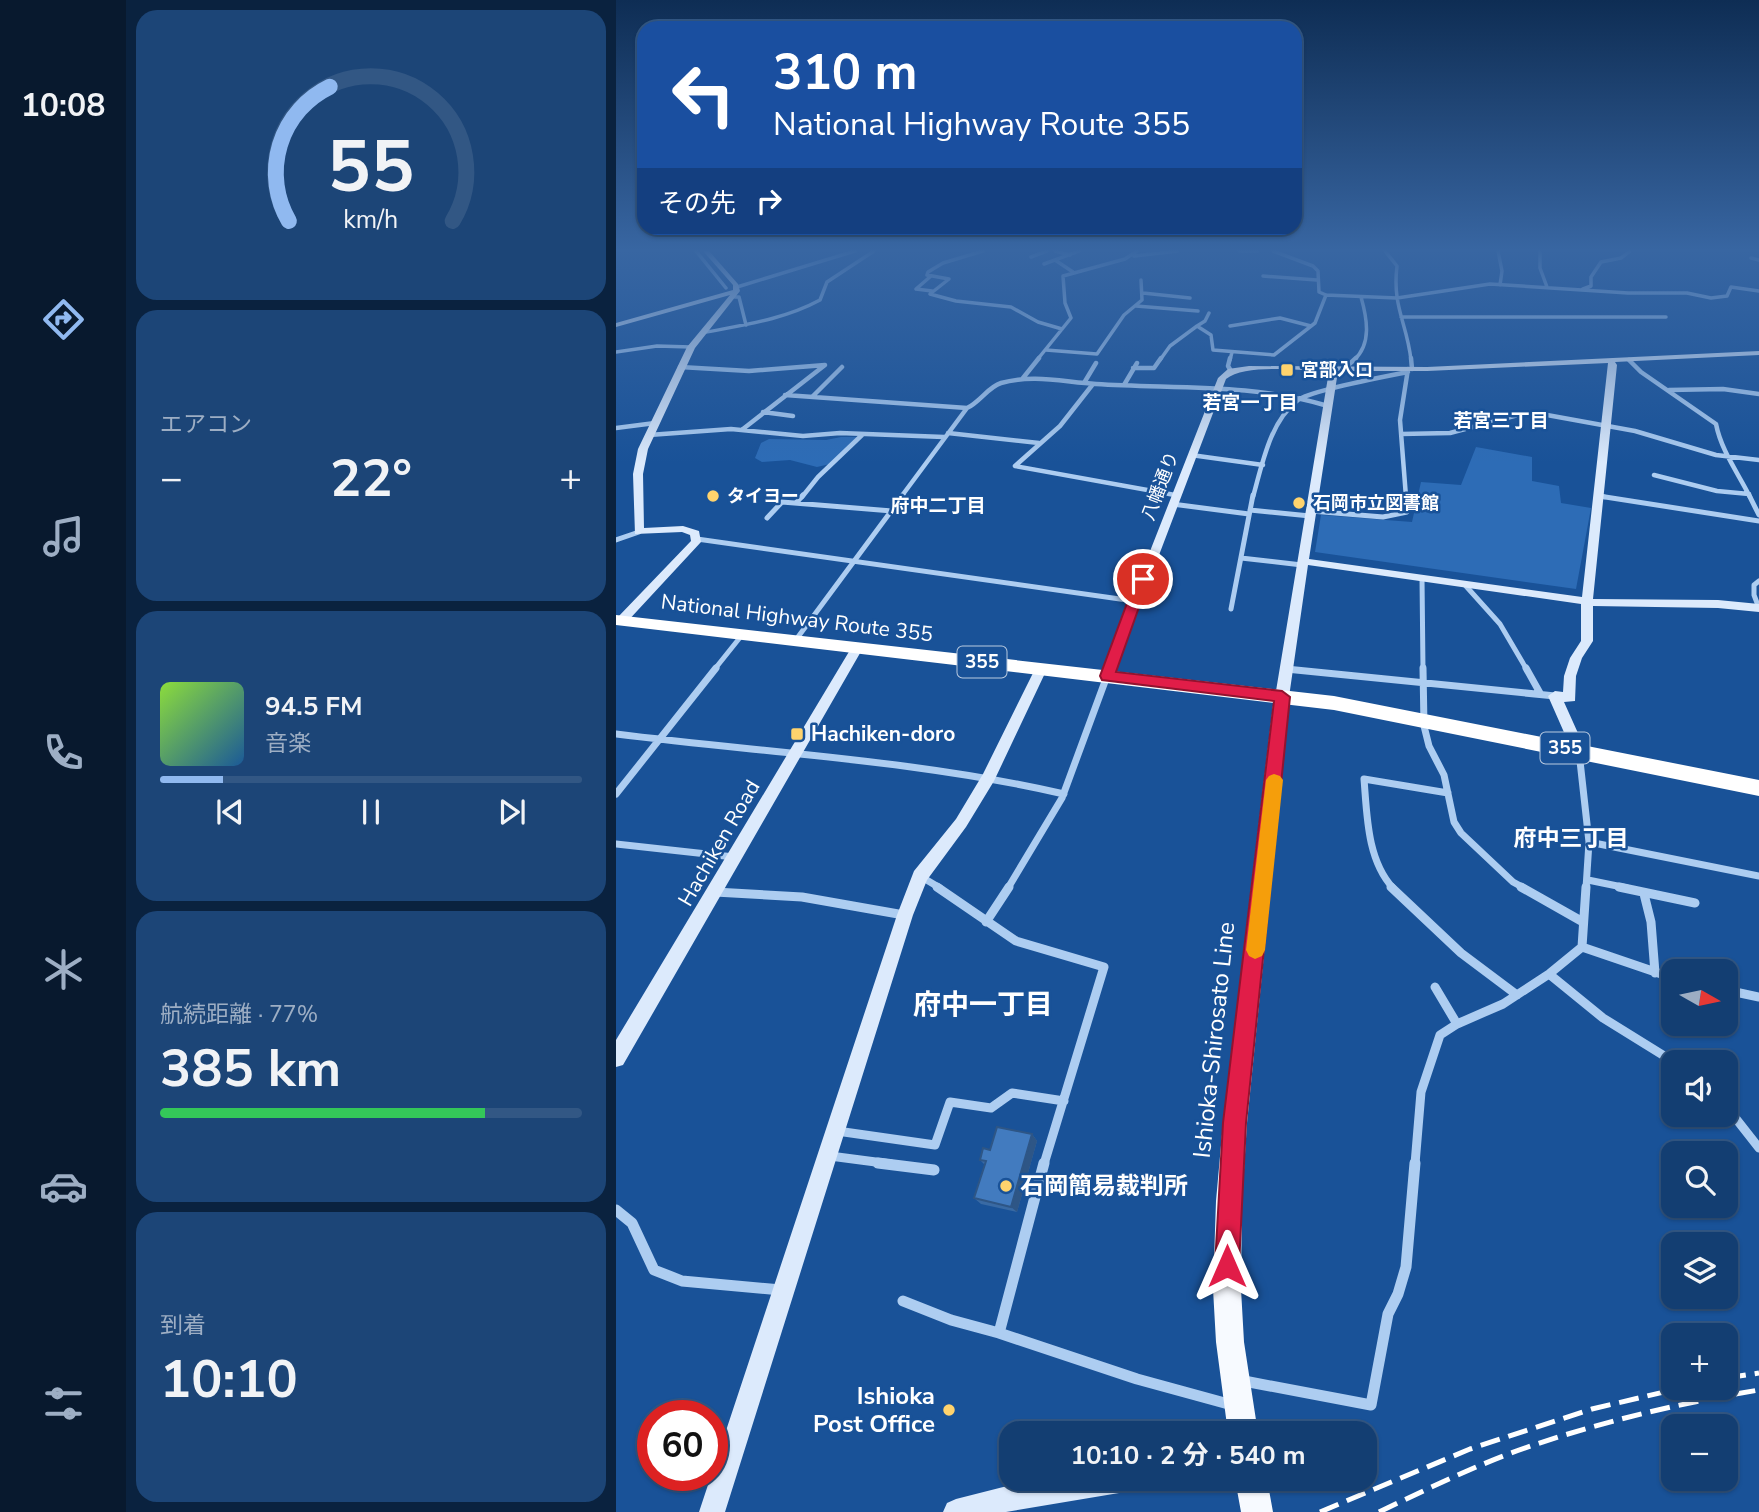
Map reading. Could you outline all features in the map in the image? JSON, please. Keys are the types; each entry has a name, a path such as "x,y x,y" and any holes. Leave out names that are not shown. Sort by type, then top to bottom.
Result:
{"highway":[{"name":"National Highway Route 355","path":"618,620 1282,697 1424,719 1759,788"}],"main road":[{"name":"Ishioka-Shirosato Line","path":"1241,1421 1227,1289 1229,1201 1235,1123 1282,697"},
{"path":"1253,1491 1257,1511"}],"street":[{"path":"639,532 639,462 680,367 691,347 711,322"},
{"path":"702,333 760,322"},
{"path":"1037,322 1062,329"},
{"path":"1023,378 1067,322"},
{"path":"1046,350 1097,355 1120,322"},
{"path":"1133,368 1154,368 1170,346 1204,322"},
{"path":"1230,326 1258,322"},
{"path":"1294,322 1311,326"},
{"path":"1197,326 1211,335 1213,351 1274,355 1315,322"},
{"path":"1282,697 1331,389 1339,369 1360,353 1366,322"},
{"path":"1093,384 1060,426 1015,466 1174,500 1250,512 1383,517 1407,512 1401,407 1410,370 1409,341 1403,322"},
{"path":"616,352 657,346 691,347"},
{"path":"1232,352 1228,366 1231,371 1410,370 1759,353"},
{"path":"1285,668 1570,698 1570,676 1576,658 1587,641 1587,602 1613,365 1610,360"},
{"path":"1629,360 1641,372 1716,424 1720,443 1731,458 1759,515"},
{"path":"1084,383 1096,363"},
{"path":"1124,385 1137,363"},
{"path":"680,367 743,371 825,365 743,429"},
{"path":"812,397 842,367"},
{"path":"1231,609 1250,512 1263,465 1274,435 1285,416 1302,398 1410,370"},
{"name":"八幡通り","path":"1107,676 1217,390 1224,375 1231,371"},
{"path":"795,641 967,408 981,400 998,384 1023,378 1093,384 1252,390 1328,405"},
{"path":"1668,390 1723,389 1759,394"},
{"path":"785,395 967,408"},
{"path":"763,412 793,416"},
{"path":"1401,434 1436,436 1459,433 1525,413 1635,431 1695,451 1759,460"},
{"path":"616,428 655,423"},
{"path":"649,435 743,429 803,436 946,435 1039,443"},
{"path":"797,502 807,494 815,479 843,457 862,435"},
{"path":"1191,455 1263,465"},
{"path":"1654,475 1717,491 1749,495"},
{"path":"1599,496 1759,521"},
{"path":"767,518 782,502 892,511"},
{"path":"616,540 639,532 688,530 694,532 697,539"},
{"path":"697,539 1134,601"},
{"path":"618,620 697,539"},
{"path":"1241,558 1303,563 1622,605 1718,604 1759,608 1754,585 1759,581"},
{"path":"1422,578 1424,719 1429,746 1444,775 1454,822 1461,833 1522,888 1583,922"},
{"path":"1465,584 1500,624 1540,693"},
{"path":"616,794 742,635"},
{"name":"Hachiken Road","path":"616,1058 623,1036 715,892 858,648"},
{"path":"712,1512 786,1290 905,915 920,876 961,823 989,777 1041,669"},
{"path":"986,922 1037,843 1064,794 1087,738 1107,676"},
{"path":"1235,1381 1254,1382 1371,1405 1388,1314 1406,1267 1421,1092 1440,1035 1457,1024 1503,1004 1549,974 1582,947 1589,842 1579,751 1555,696"},
{"path":"616,734 989,777 1064,794"},
{"path":"1448,793 1364,779 1368,821 1383,876 1469,961 1517,995"},
{"path":"1589,842 1759,876"},
{"path":"616,844 735,857"},
{"path":"920,876 963,902 986,922 1016,941 1104,967 1031,1206 999,1332"},
{"path":"1588,880 1695,904"},
{"path":"715,892 803,897 905,915"},
{"path":"1644,894 1651,922 1655,973"},
{"path":"1582,947 1661,975"},
{"path":"1549,974 1603,1018 1661,1054"},
{"path":"1435,987 1457,1024"},
{"path":"1738,993 1759,998"},
{"path":"835,1131 935,1145 950,1102 991,1108 1012,1093 1064,1101"},
{"path":"1738,1121 1759,1148"},
{"path":"828,1156 934,1170"},
{"path":"616,1210 632,1223 654,1270 682,1281 786,1290"},
{"path":"903,1301 951,1320 999,1332 1137,1379 1239,1407"},
{"path":"956,1512 1050,1491"}],"shaded area":[{"path":"857,437 830,464 817,467 790,460 762,462 755,458 761,443 769,439 826,440"},
{"path":"1476,447 1532,457 1532,481 1559,486 1561,503 1591,508 1576,589 1315,552 1321,515 1412,522 1421,482 1461,485"}],"building":[{"name":"石岡簡易裁判所","path":"997,1127 1032,1134 1011,1207 974,1198 986,1161 980,1160 983,1148 990,1150"}],"railway":[{"path":"1738,1376 1759,1373"},
{"path":"1379,1512 1478,1466 1572,1433 1633,1416 1759,1390"},
{"path":"1320,1512 1470,1449 1592,1409 1661,1393"}],"slow traffic":[{"path":"1255,950 1274,780"}],"place":[{"name":"宮部入口","path":"1287,370"},
{"name":"タイヨー","path":"713,496"},
{"name":"石岡市立図書館","path":"1299,503"},
{"name":"Hachiken-doro","path":"797,734"},
{"name":"石岡簡易裁判所","path":"1006,1186"},
{"name":"Ishioka Post Office","path":"949,1410"}],"district":[{"name":"若宮一丁目","path":"1250,403"},
{"name":"若宮三丁目","path":"1501,421"},
{"name":"府中二丁目","path":"938,506"},
{"name":"府中三丁目","path":"1571,838"},
{"name":"府中一丁目","path":"983,1005"}],"route":[{"path":"1143,579 1107,676 1282,697 1235,1123 1227,1266"}]}
